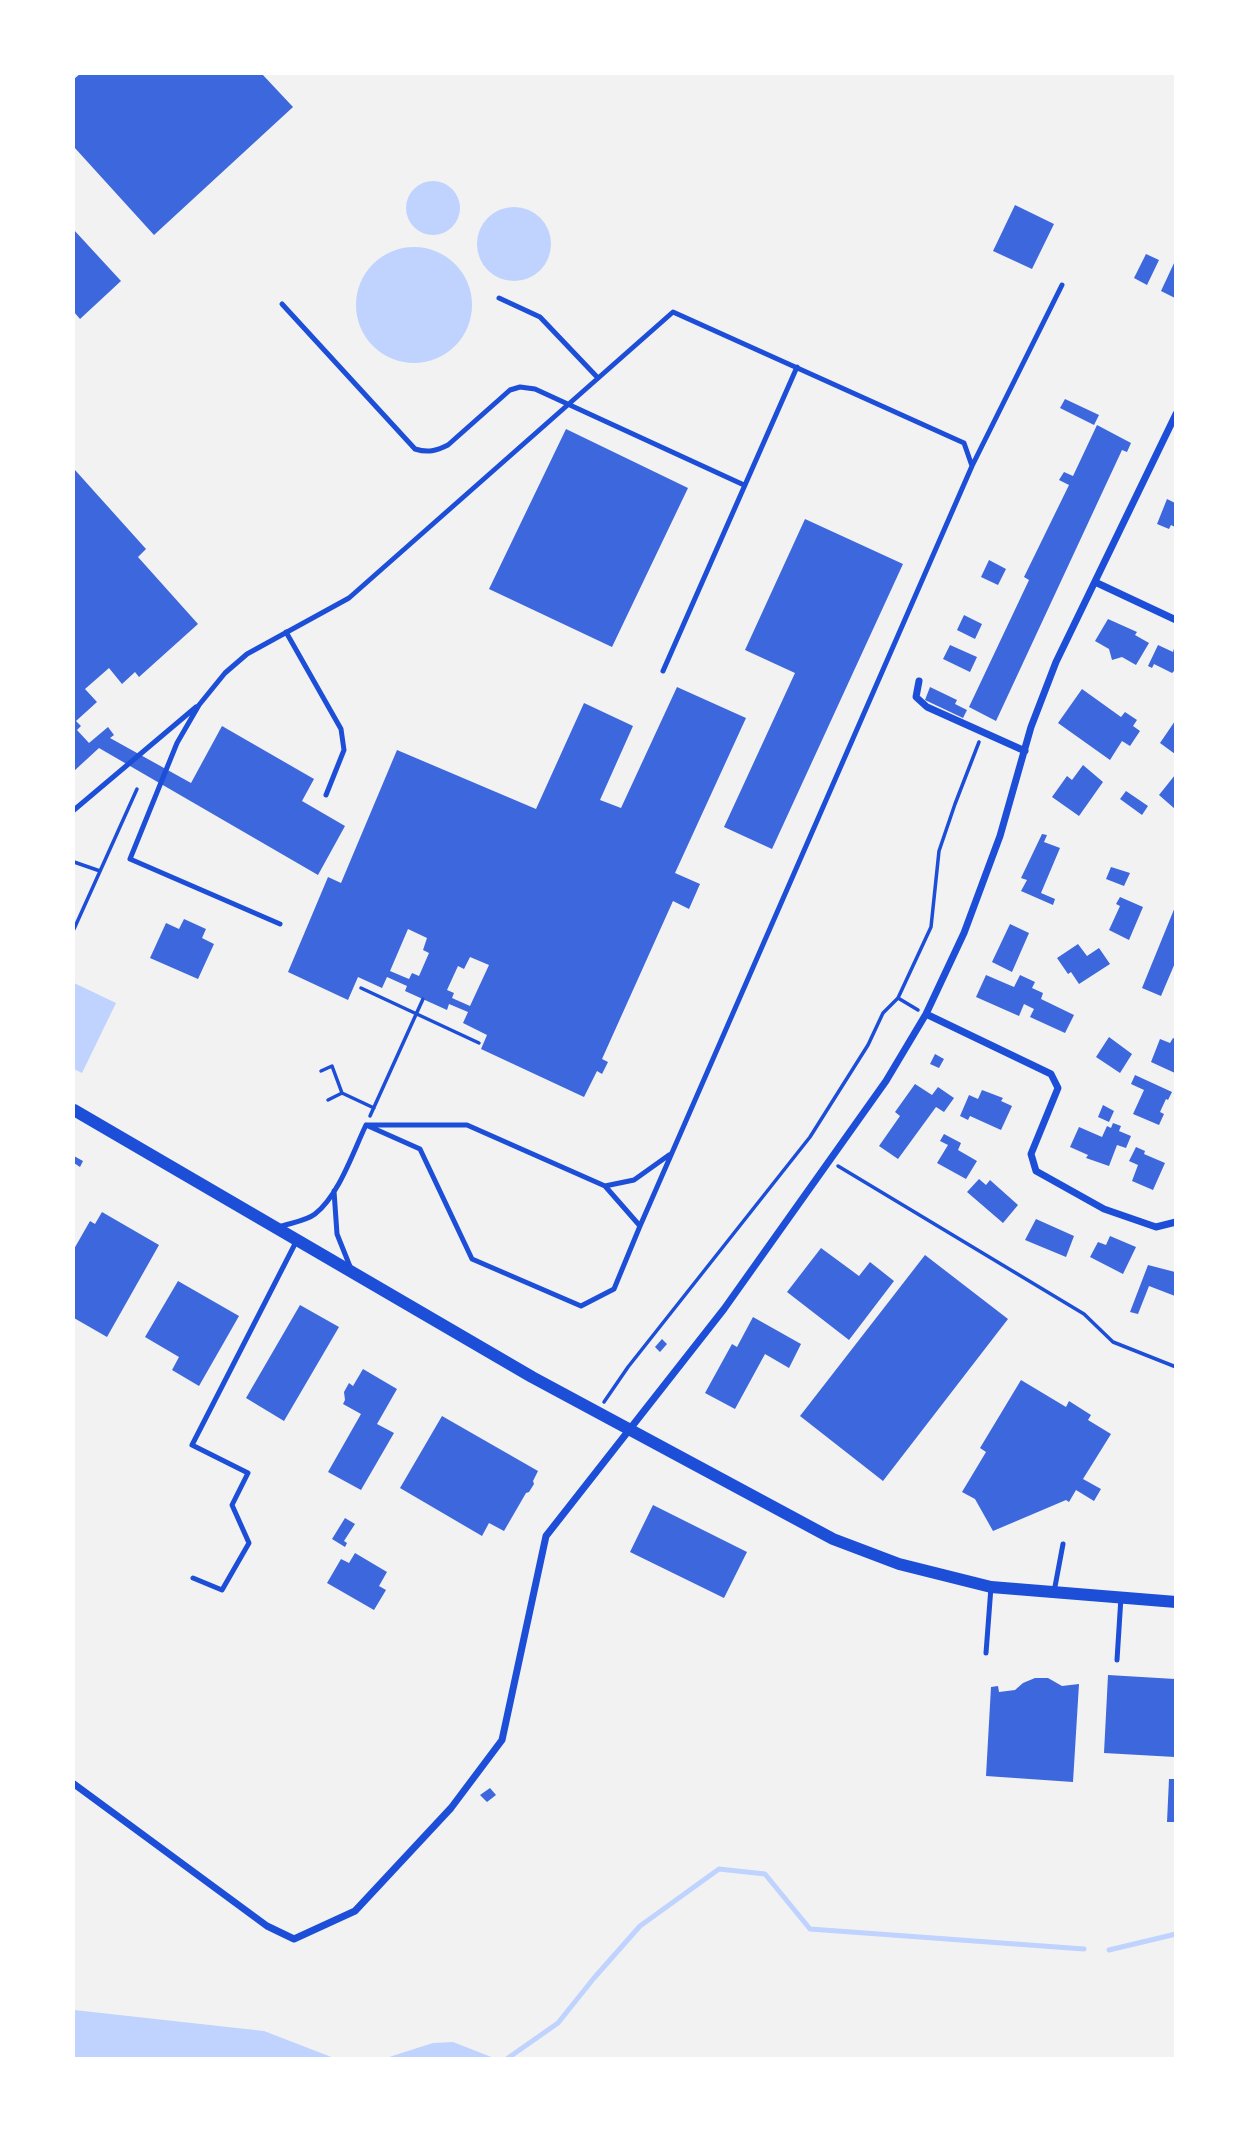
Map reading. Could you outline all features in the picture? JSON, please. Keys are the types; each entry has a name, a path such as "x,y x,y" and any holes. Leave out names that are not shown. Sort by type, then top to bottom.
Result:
{"street":[{"path":"74,1784 267,1926 295,1939 355,1911 451,1808 502,1740 546,1536 724,1309 886,1081 926,1014 964,933 1000,836 1031,727 1056,662 1175,414"},
{"path":"1095,582 1175,620"},
{"path":"919,681 915,692 919,702 1025,751"},
{"path":"926,1014 1051,1074 1058,1088 1031,1154 1036,1171 1104,1209 1156,1227 1175,1222"},
{"path":"74,1110 597,1413 833,1539 899,1564 991,1587 1175,1602"}],"lane":[{"path":"366,1125 420,1149 472,1259 580,1306 614,1290 972,466 1062,285"},
{"path":"499,298 540,317 598,378"},
{"path":"282,304 415,449 436,451 448,445 510,390 520,387 535,389 744,485"},
{"path":"281,923 130,859 177,743 199,705 225,673 247,654 349,598 673,312 964,443 972,466"},
{"path":"663,671 797,367"},
{"path":"286,632 341,729 344,750 326,795"},
{"path":"74,810 199,705"},
{"path":"366,1125 467,1125 605,1186 640,1226"},
{"path":"276,1228 312,1216 325,1204 366,1125"},
{"path":"605,1186 634,1180 671,1154"},
{"path":"334,1191 337,1234 352,1272"},
{"path":"193,1578 222,1590 249,1544 232,1505 248,1473 192,1444 297,1240"},
{"path":"1054,1592 1063,1544"},
{"path":"986,1653 991,1587"},
{"path":"1117,1660 1121,1597"}],"path":[{"path":"597,1413 628,1367 810,1137 869,1045 883,1013 898,998 931,927 939,851 955,804 985,734"},
{"path":"74,929 137,789"},
{"path":"74,862 100,871"},
{"path":"360,988 479,1043"},
{"path":"898,998 926,1014"},
{"path":"366,1125 423,999"},
{"path":"321,1071 332,1066 342,1093 374,1108"},
{"path":"328,1100 342,1093"},
{"path":"830,1161 1084,1314 1113,1342 1175,1367"}],"water":[{"path":"433,181 452,189 460,208 452,227 433,235 414,227 406,208 414,189"},
{"path":"514,207 535,213 545,223 551,244 545,265 535,275 514,281 493,275 483,265 477,244 483,223 493,213"},
{"path":"414,247 436,252 455,264 467,283 472,305 467,327 455,346 436,358 414,363 392,358 373,346 361,327 356,305 361,283 373,264 392,252"},
{"path":"74,983 116,1003 82,1073 74,1069"},
{"path":"74,2010 264,2031 334,2058 74,2058"},
{"path":"453,2042 494,2058 386,2058 433,2043"}],"building":[{"path":"80,74 262,74 293,107 154,235 74,147 74,79"},
{"path":"1015,205 1054,224 1032,269 993,251"},
{"path":"74,230 121,281 80,319 74,312"},
{"path":"1146,254 1159,260 1147,285 1134,278"},
{"path":"1175,261 1175,298 1161,291"},
{"path":"1065,399 1099,415 1094,425 1060,408"},
{"path":"1097,425 1131,443 1127,452 1122,450 996,721 969,707 1029,580 1024,577 1069,485 1059,480 1064,472 1073,476"},
{"path":"566,429 688,488 612,647 489,589"},
{"path":"75,470 146,549 138,557 198,624 139,677 135,672 122,684 109,668 85,689 97,702 76,721 81,726 77,730 89,743 108,727 114,735 110,738 191,783 222,726 314,779 302,801 345,826 318,875 99,748 74,771"},
{"path":"1167,499 1175,503 1175,527 1171,525 1169,529 1157,524"},
{"path":"805,519 903,564 772,849 724,827 795,673 745,650"},
{"path":"989,560 1006,569 998,585 981,577"},
{"path":"964,615 982,624 975,639 957,630"},
{"path":"1108,619 1137,632 1135,635 1149,643 1136,665 1122,657 1112,660 1109,649 1095,641"},
{"path":"950,645 977,657 970,672 943,659"},
{"path":"1158,645 1173,652 1175,645 1175,670 1172,673 1154,664 1152,668 1148,666"},
{"path":"677,687 746,718 675,873 700,884 689,909 673,901 602,1059 608,1062 602,1074 597,1071 584,1097 481,1049 487,1035 463,1023 468,1012 449,1004 447,1010 405,991 407,986 387,977 382,988 358,977 348,1000 288,972 328,877 341,883 397,750 536,809 584,703 633,726 600,800 621,808","holes":["408,929 427,938 423,950 429,953 419,976 412,973 409,979 390,971","470,957 489,965 470,1006 452,998 454,993 447,990 458,966 464,969"]},
{"path":"930,687 957,700 955,704 967,710 963,718 925,700"},
{"path":"1082,689 1121,717 1125,712 1137,720 1133,726 1140,731 1130,746 1122,741 1110,760 1058,723"},
{"path":"1175,721 1175,754 1160,743"},
{"path":"1083,765 1103,782 1079,816 1052,797 1067,776 1072,780"},
{"path":"1175,775 1175,809 1159,795"},
{"path":"1126,791 1148,806 1142,815 1120,799"},
{"path":"1042,834 1047,835 1044,842 1060,848 1041,893 1055,899 1053,905 1021,891 1027,880 1021,878"},
{"path":"1111,867 1130,873 1124,886 1106,879"},
{"path":"1120,897 1143,907 1129,940 1109,930 1120,906 1116,904"},
{"path":"1175,907 1175,963 1161,996 1142,988"},
{"path":"184,919 206,929 202,938 214,944 198,979 150,958 166,923 179,929"},
{"path":"1010,924 1029,933 1012,972 992,962"},
{"path":"1078,944 1087,956 1099,948 1110,964 1079,984 1057,958"},
{"path":"986,975 1014,987 1020,975 1035,982 1032,988 1043,993 1041,999 1074,1015 1065,1033 1030,1017 1034,1009 1024,1004 1019,1016 976,997"},
{"path":"1109,1037 1132,1054 1120,1073 1096,1057"},
{"path":"1173,1038 1175,1073 1151,1062 1160,1039 1170,1043"},
{"path":"935,1054 944,1059 939,1068 930,1064"},
{"path":"1135,1075 1172,1092 1160,1112 1164,1114 1159,1125 1133,1114 1144,1090 1131,1084"},
{"path":"915,1084 932,1095 938,1087 954,1098 944,1112 936,1107 898,1159 879,1146 900,1116 895,1112"},
{"path":"982,1090 1003,1098 1001,1101 1012,1106 1001,1130 970,1116 968,1120 960,1116 969,1095 978,1099"},
{"path":"1103,1105 1114,1111 1109,1122 1098,1117"},
{"path":"1113,1123 1121,1126 1119,1131 1131,1136 1126,1148 1117,1145 1109,1166 1086,1158 1088,1155 1070,1147 1079,1127 1102,1137 1107,1126 1111,1128"},
{"path":"944,1134 961,1143 958,1150 977,1161 966,1179 937,1163 948,1145 940,1141"},
{"path":"1136,1147 1145,1151 1144,1154 1165,1163 1153,1190 1132,1181 1138,1165 1129,1161"},
{"path":"74,1156 83,1161 80,1167 74,1163"},
{"path":"979,1179 986,1185 990,1180 1018,1205 1003,1223 967,1192"},
{"path":"102,1212 159,1245 107,1337 74,1318 74,1249 90,1221 95,1224"},
{"path":"1036,1219 1074,1236 1066,1257 1025,1240"},
{"path":"1110,1236 1136,1247 1123,1274 1090,1257 1098,1242 1106,1245"},
{"path":"821,1248 859,1276 870,1262 894,1281 849,1340 787,1292"},
{"path":"925,1255 1008,1319 883,1481 800,1416"},
{"path":"1148,1265 1175,1272 1175,1296 1149,1286 1138,1314 1130,1312"},
{"path":"178,1281 239,1316 199,1386 172,1370 179,1357 145,1337"},
{"path":"300,1305 339,1327 284,1421 246,1398"},
{"path":"753,1317 801,1344 789,1368 765,1354 735,1409 705,1393 732,1344 737,1347"},
{"path":"662,1339 667,1344 660,1352 655,1347"},
{"path":"363,1369 397,1389 377,1424 394,1433 361,1490 328,1472 361,1414 343,1404 344,1392 349,1383 353,1386"},
{"path":"1021,1380 1066,1407 1069,1401 1091,1415 1088,1420 1111,1434 1083,1479 1101,1489 1094,1501 1076,1490 1069,1502 1066,1500 993,1531 975,1499 962,1492 986,1452 980,1448"},
{"path":"442,1416 538,1471 534,1484 504,1531 489,1523 482,1536 400,1488"},
{"path":"653,1505 747,1552 724,1598 630,1552"},
{"path":"345,1518 355,1524 344,1541 347,1543 345,1547 332,1539"},
{"path":"355,1553 387,1572 379,1586 386,1590 374,1610 327,1583 341,1559 349,1563"},
{"path":"1108,1675 1175,1679 1175,1757 1104,1753"},
{"path":"1035,1678 1048,1678 1062,1686 1079,1684 1073,1782 986,1776 991,1687 998,1686 999,1692 1015,1690"},
{"path":"1169,1779 1175,1779 1175,1822 1167,1822"},
{"path":"490,1788 496,1795 487,1802 480,1795"}],"waterway":[{"path":"508,2058 558,2023 640,1926 719,1869 765,1874 810,1929 1084,1949"},
{"path":"1109,1950 1176,1934"}]}
